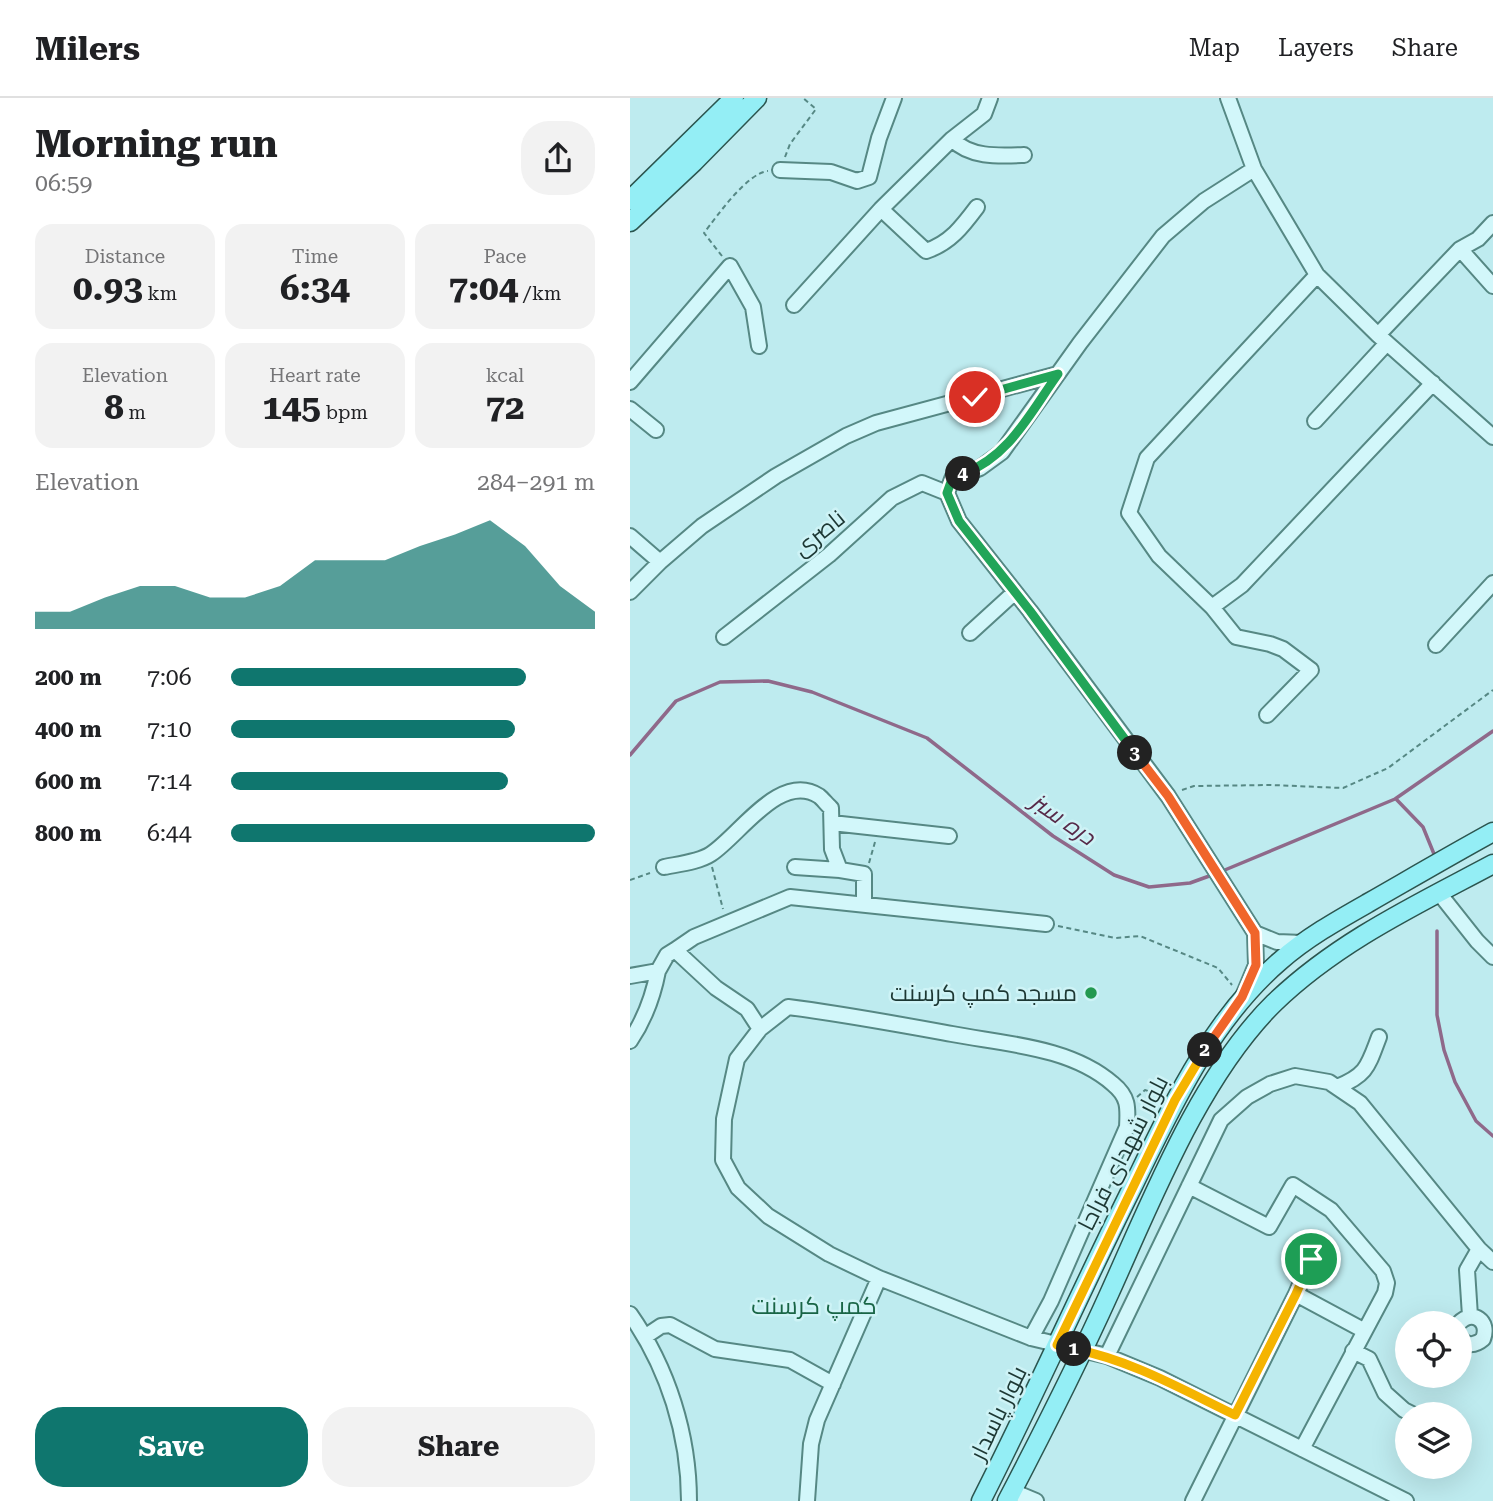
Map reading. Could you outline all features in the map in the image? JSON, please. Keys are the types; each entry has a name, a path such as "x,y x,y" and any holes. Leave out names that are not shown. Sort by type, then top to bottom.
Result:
{"main road":[{"path":"630,200 734,98"},
{"path":"630,222 757,98"},
{"name":"بلوار شهدای فراجا","path":"1057,1345 1175,1100 1217,1031 1242,997 1280,960 1303,943 1493,832"},
{"name":"بلوار شهدای فراجا","path":"1082,1350 1164,1172 1215,1077 1241,1040 1274,1003 1322,961 1380,924 1493,864"},
{"name":"بلوار پاسدار","path":"981,1501 1057,1345"},
{"name":"بلوار پاسدار","path":"1009,1496 1082,1350"}],"street":[{"path":"780,170 831,173 857,181 869,177 879,138 894,98"},
{"path":"794,305 881,209 952,139 985,114 990,98"},
{"path":"1228,98 1254,169 1317,275 1383,339 1493,437"},
{"path":"952,139 962,149 996,156 1024,155"},
{"path":"1242,997 1256,965 1255,933 1240,907 1168,796 959,521 947,493 952,479 979,468 1002,452 1163,236 1204,201 1254,169"},
{"path":"881,209 926,251 941,246 959,232 977,206"},
{"path":"1315,421 1460,249 1478,239 1493,223"},
{"path":"1460,249 1493,286"},
{"path":"630,382 730,265 753,307 759,346"},
{"path":"1267,715 1311,670 1283,649 1236,637 1212,607 1159,556 1129,513 1147,458 1317,275"},
{"path":"630,592 702,526 776,476 846,436 876,423 1058,374"},
{"path":"1212,607 1242,584 1433,383"},
{"path":"630,409 656,430"},
{"name":"ناصری","path":"724,637 829,555 892,498 922,483 947,493"},
{"path":"630,536 660,562"},
{"path":"1436,645 1493,583"},
{"path":"970,633 1015,592"},
{"path":"664,867 708,856 725,844 765,805 800,790 819,796 831,808 832,849 840,870"},
{"path":"832,823 949,836"},
{"path":"795,867 864,873 864,905"},
{"path":"1439,893 1493,957"},
{"path":"630,1041 643,1020 654,992 658,971 667,955 694,937 790,897 1046,924"},
{"path":"1255,933 1277,942 1303,943"},
{"path":"675,950 716,988 747,1009 760,1029"},
{"path":"630,976 658,971"},
{"path":"1031,1338 1051,1301 1127,1127 1129,1104 1115,1085 1087,1066 1044,1051 839,1013 788,1007 760,1029 737,1059 724,1119 723,1160 738,1188 768,1216 829,1254 878,1278 1031,1338 1107,1356 1160,1378 1406,1501"},
{"path":"1337,1087 1357,1079 1369,1063 1379,1037"},
{"path":"1107,1356 1221,1120 1247,1097 1270,1084 1295,1076 1329,1082 1360,1103 1479,1249 1493,1262"},
{"path":"1189,1186 1269,1227 1293,1185 1331,1210 1382,1271 1387,1283 1385,1293 1302,1449"},
{"path":"1465,1311 1467,1270 1479,1249"},
{"path":"1193,1501 1311,1259"},
{"path":"807,1501 811,1444 817,1420 878,1278"},
{"path":"1296,1294 1363,1330"},
{"path":"630,1314 646,1336 676,1404 689,1485 689,1501"},
{"path":"1472,1320 1482,1321 1485,1335 1483,1339 1472,1344"},
{"path":"646,1336 661,1326 670,1325 715,1349 790,1360 833,1384"},
{"path":"1353,1351 1369,1359 1385,1393 1395,1402"},
{"path":"1009,1496 1036,1501"}],"path":[{"path":"730,265 704,233 728,202 760,172 780,170 790,144 816,109 803,98"},
{"path":"1168,796 1194,786 1343,788 1388,768 1493,690"},
{"path":"864,873 874,853 877,830"},
{"path":"708,856 726,923"},
{"path":"630,880 664,867"},
{"path":"1046,924 1115,938 1140,936 1218,968 1242,997"},
{"path":"1129,1104 1145,1090 1175,1100"}],"waterway":[{"name":"دره سبز","path":"630,755 676,701 720,682 768,681 812,692 927,738 1053,836 1114,875 1149,887 1190,883 1212,875"},
{"name":"دره سبز","path":"1220,872 1395,799 1493,731"},
{"path":"1396,799 1423,827 1434,854"},
{"path":"1437,931 1437,1015 1444,1050 1455,1082 1476,1121 1493,1136"}],"place":[{"name":"مسجد کمپ کرسنت","path":"1091,993"}],"district":[{"name":"کمپ کرسنت","path":"814,1306"}],"route":[{"path":"975,397 1058,374 1002,452 979,468 952,479 947,493 959,521 1168,796 1255,933 1256,965 1242,997 1217,1031 1175,1100 1057,1345 1107,1356 1160,1378 1235,1415 1311,1259"}]}
